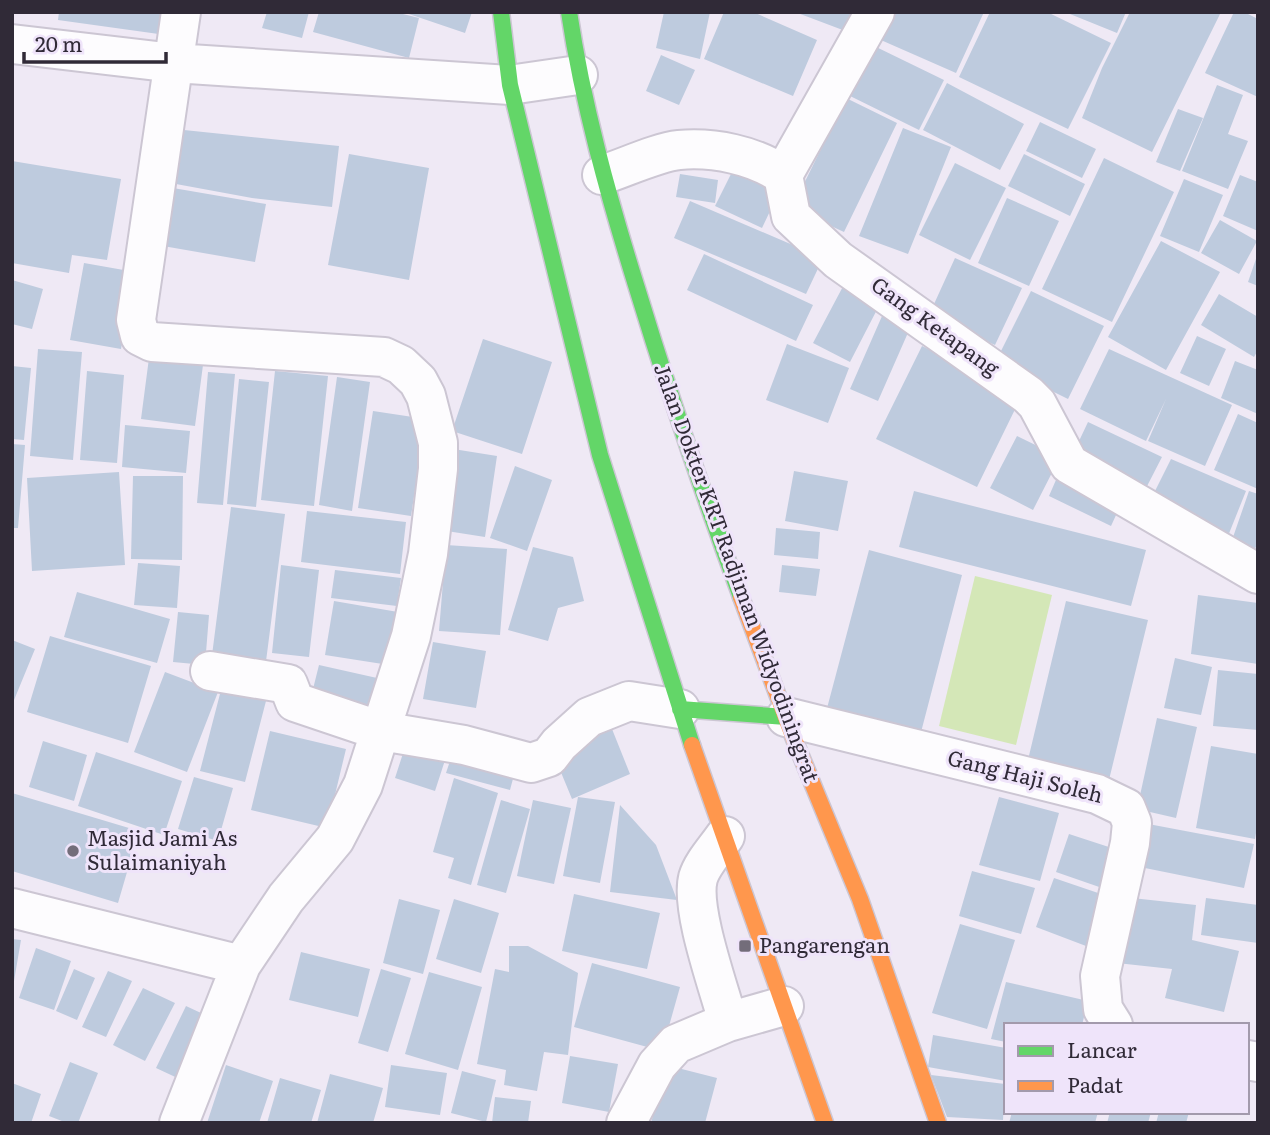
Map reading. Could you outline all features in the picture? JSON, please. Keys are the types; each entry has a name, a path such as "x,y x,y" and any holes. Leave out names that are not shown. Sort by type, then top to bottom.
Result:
{"main road":[{"path":"501,12 510,85 600,455 680,709 825,1123"},
{"name":"Jalan Dokter KRT Radjiman Widyodiningrat","path":"569,12 578,75 602,175 673,404 786,717 848,866 908,1030 938,1123"},
{"path":"680,709 786,717"}],"street":[{"path":"179,1123 241,965 286,898 335,839 363,785 411,636 428,554 438,469 438,443 426,396 418,381 401,365 384,357 152,342 140,336 135,320 181,12"},
{"path":"602,175 677,150 712,150 768,164 783,175 874,12"},
{"path":"12,44 174,63 510,85 578,75"},
{"name":"Gang Ketapang","path":"783,175 791,216 838,260 1028,395 1037,404 1069,464 1258,574"},
{"path":"210,671 288,684 295,702 381,731 464,745 531,762 550,757 559,744 589,717 629,701 680,709"},
{"name":"Gang Haji Soleh","path":"786,717 1097,794 1126,808 1132,823 1130,843 1100,976 1103,1009 1112,1023"},
{"path":"725,836 699,875 695,895 728,1022"},
{"path":"12,908 241,965"},
{"path":"626,1123 657,1065 676,1044 728,1022 784,1006"}],"green space":[{"path":"975,576 1052,595 1016,745 939,726"}],"building":[{"path":"59,12 177,12 173,36 58,20"},
{"path":"267,12 309,12 302,38 262,28"},
{"path":"319,12 395,12 419,18 409,58 313,32"},
{"path":"403,12 472,12 465,33"},
{"path":"664,12 710,12 700,59 656,48"},
{"path":"724,12 753,12 817,40 793,96 704,59"},
{"path":"795,12 855,12 848,32"},
{"path":"885,12 984,12 956,73 874,37"},
{"path":"990,12 1047,12 1111,43 1068,129 959,77"},
{"path":"1065,12 1126,12 1117,33"},
{"path":"1130,12 1221,12 1152,152 1082,118 1102,68"},
{"path":"1234,12 1244,12 1258,19 1258,97 1205,73"},
{"path":"870,44 944,80 919,130 846,94"},
{"path":"661,55 695,70 679,105 646,91"},
{"path":"947,83 1024,124 1000,170 923,130"},
{"path":"1217,85 1243,95 1228,134 1248,141 1228,189 1182,171"},
{"path":"846,98 897,123 844,232 792,208"},
{"path":"1178,109 1203,118 1180,171 1156,162"},
{"path":"1040,122 1096,149 1082,178 1026,151"},
{"path":"903,128 951,147 908,254 859,236"},
{"path":"184,130 339,146 332,207 252,198 176,184"},
{"path":"349,154 429,168 409,280 328,265"},
{"path":"1024,154 1085,184 1070,216 1008,186"},
{"path":"1104,158 1174,192 1112,322 1042,289"},
{"path":"12,161 121,179 107,260 72,255 69,273 12,263"},
{"path":"955,163 1006,188 970,260 919,235"},
{"path":"735,166 781,188 762,228 715,206"},
{"path":"680,174 718,180 715,203 676,197"},
{"path":"1240,175 1258,182 1258,231 1223,216"},
{"path":"1184,179 1223,195 1199,252 1160,236"},
{"path":"173,188 266,204 255,262 163,246"},
{"path":"1007,198 1059,221 1029,286 978,263"},
{"path":"690,201 823,258 806,294 674,238"},
{"path":"1220,220 1257,241 1239,274 1201,253"},
{"path":"1161,241 1220,272 1166,370 1108,337"},
{"path":"704,254 813,305 796,341 687,290"},
{"path":"1258,256 1258,286 1248,282"},
{"path":"955,258 1022,288 995,345 929,315"},
{"path":"84,263 135,272 121,349 70,340"},
{"path":"848,277 884,296 850,362 813,343"},
{"path":"12,280 43,289 32,329 12,324"},
{"path":"1031,291 1104,326 1068,399 995,363"},
{"path":"1219,294 1258,317 1258,350 1254,357 1201,325"},
{"path":"886,307 914,319 878,401 850,389"},
{"path":"1197,336 1226,349 1209,386 1180,373"},
{"path":"483,339 552,362 522,454 452,431"},
{"path":"787,344 849,368 828,423 766,400"},
{"path":"922,346 1022,395 977,487 876,439"},
{"path":"38,349 82,352 73,460 30,456"},
{"path":"1109,349 1232,405 1205,466 1148,441 1166,399 1146,441 1080,409"},
{"path":"149,358 203,365 195,426 141,419"},
{"path":"1235,361 1258,370 1258,414 1221,398"},
{"path":"12,366 31,368 24,440 12,439"},
{"path":"87,371 124,375 117,463 80,460"},
{"path":"275,371 328,376 314,506 261,500"},
{"path":"208,372 235,374 223,505 197,503"},
{"path":"337,377 370,382 352,511 319,505"},
{"path":"239,379 269,382 256,507 227,504"},
{"path":"373,411 426,419 411,516 358,508"},
{"path":"1238,414 1258,423 1258,489 1214,470"},
{"path":"1088,422 1162,457 1144,492 1071,458"},
{"path":"125,425 190,431 186,473 122,467"},
{"path":"1017,436 1060,457 1033,510 990,488"},
{"path":"12,444 25,445 18,528 12,528"},
{"path":"447,448 497,456 485,537 434,529"},
{"path":"1171,459 1246,491 1226,541 1149,503"},
{"path":"515,466 552,480 527,551 490,538"},
{"path":"794,471 848,481 838,531 785,521"},
{"path":"119,472 125,565 32,571 27,478"},
{"path":"1059,473 1122,502 1111,526 1049,496"},
{"path":"133,476 183,476 182,560 131,559"},
{"path":"914,491 1146,550 1131,606 899,547"},
{"path":"1249,491 1258,494 1258,541 1254,552 1231,543"},
{"path":"231,507 285,514 265,669 211,663"},
{"path":"307,511 406,522 400,574 301,562"},
{"path":"776,528 820,532 818,559 774,555"},
{"path":"446,545 507,549 500,635 439,631"},
{"path":"533,547 573,557 584,601 558,608 548,641 508,630"},
{"path":"869,550 962,575 920,736 826,712"},
{"path":"138,563 180,566 177,608 134,605"},
{"path":"281,565 319,570 309,657 272,653"},
{"path":"782,565 820,569 816,596 779,592"},
{"path":"335,570 401,578 397,606 331,598"},
{"path":"77,592 170,619 157,663 64,637"},
{"path":"1198,595 1258,603 1258,664 1191,654"},
{"path":"334,601 398,612 389,665 325,655"},
{"path":"1066,601 1148,620 1108,784 1027,764"},
{"path":"178,612 209,615 205,665 173,662"},
{"path":"50,636 151,666 128,743 27,712"},
{"path":"12,640 35,649 12,705"},
{"path":"433,642 486,651 476,708 423,699"},
{"path":"1175,658 1212,667 1201,715 1164,708"},
{"path":"319,665 377,678 370,711 311,697"},
{"path":"1218,670 1258,674 1258,730 1213,726"},
{"path":"165,672 218,692 187,772 134,752"},
{"path":"221,690 266,701 245,782 200,771"},
{"path":"1157,718 1197,727 1176,818 1137,809"},
{"path":"612,729 630,774 572,799 553,753"},
{"path":"270,731 346,749 327,828 251,810"},
{"path":"43,741 87,755 74,801 29,787"},
{"path":"407,741 447,754 435,791 395,778"},
{"path":"1211,746 1258,754 1258,821 1255,839 1196,828"},
{"path":"454,749 518,760 510,790 446,773"},
{"path":"96,752 182,781 164,835 78,806"},
{"path":"194,777 233,788 218,841 178,829"},
{"path":"454,778 498,793 471,885 448,878 454,858 433,852"},
{"name":"Masjid Jami As Sulaimaniyah","path":"12,793 139,831 118,903 12,871"},
{"path":"578,797 615,802 600,883 563,876"},
{"path":"999,797 1059,813 1040,881 979,865"},
{"path":"501,800 530,809 506,893 477,885"},
{"path":"533,800 571,808 554,884 517,876"},
{"path":"620,805 656,845 677,900 610,892"},
{"path":"1143,823 1254,844 1244,888 1135,866"},
{"path":"1069,834 1118,850 1105,889 1056,872"},
{"path":"972,871 1035,888 1021,934 959,916"},
{"path":"1054,878 1104,895 1086,946 1036,927"},
{"path":"574,894 660,913 647,969 562,951"},
{"path":"1123,897 1196,905 1192,940 1239,951 1224,1012 1165,998 1172,969 1117,963"},
{"path":"1206,898 1258,905 1258,943 1201,935"},
{"path":"399,899 440,910 423,974 383,963"},
{"path":"454,899 499,913 481,973 436,959"},
{"path":"960,924 1015,940 987,1029 932,1013"},
{"path":"12,939 21,940 14,981 12,981"},
{"path":"509,946 528,946 578,973 568,1055 544,1052 537,1091 504,1085 506,1070 477,1064 495,969 509,972"},
{"path":"36,948 71,961 54,1010 19,998"},
{"path":"301,952 370,969 358,1017 289,1000"},
{"path":"592,963 680,987 662,1051 574,1027"},
{"path":"74,969 95,978 77,1020 56,1011"},
{"path":"381,969 411,978 388,1052 358,1043"},
{"path":"108,971 132,981 106,1037 82,1027"},
{"path":"429,972 482,987 458,1070 405,1054"},
{"path":"1006,982 1088,1001 1082,1023 1004,1023 1004,1042 991,1039"},
{"path":"143,988 175,1003 145,1061 113,1045"},
{"path":"186,1006 216,1020 186,1082 156,1068"},
{"path":"933,1035 1004,1048 1004,1081 928,1067"},
{"path":"570,1056 618,1064 609,1112 562,1103"},
{"path":"70,1062 98,1073 78,1123 67,1123 49,1116"},
{"path":"226,1065 273,1081 259,1123 207,1123"},
{"path":"391,1065 447,1073 440,1115 385,1107"},
{"path":"666,1065 717,1078 705,1123 651,1123"},
{"path":"462,1071 496,1080 486,1122 451,1113"},
{"path":"330,1074 383,1088 373,1123 317,1123"},
{"path":"931,1075 1004,1084 1003,1120 947,1117"},
{"path":"280,1078 321,1090 311,1123 267,1123"},
{"path":"12,1083 41,1094 31,1123 12,1123"},
{"path":"495,1097 531,1101 528,1123 492,1123"},
{"path":"1011,1114 1097,1114 1095,1123 1009,1123"},
{"path":"1109,1114 1150,1114 1148,1123 1107,1123"},
{"path":"1158,1114 1188,1114 1186,1123 1156,1123"}],"traffic: fast":[{"path":"501,12 510,85 600,455 692,745"},
{"path":"569,12 589,116 616,217 673,403 741,597"},
{"path":"680,709 786,717"}],"traffic: slow":[{"path":"741,597 794,739 860,899 938,1123"},
{"path":"692,745 825,1123"}],"place":[{"name":"Masjid Jami As Sulaimaniyah","path":"73,851"},
{"name":"Pangarengan","path":"745,946"}]}
